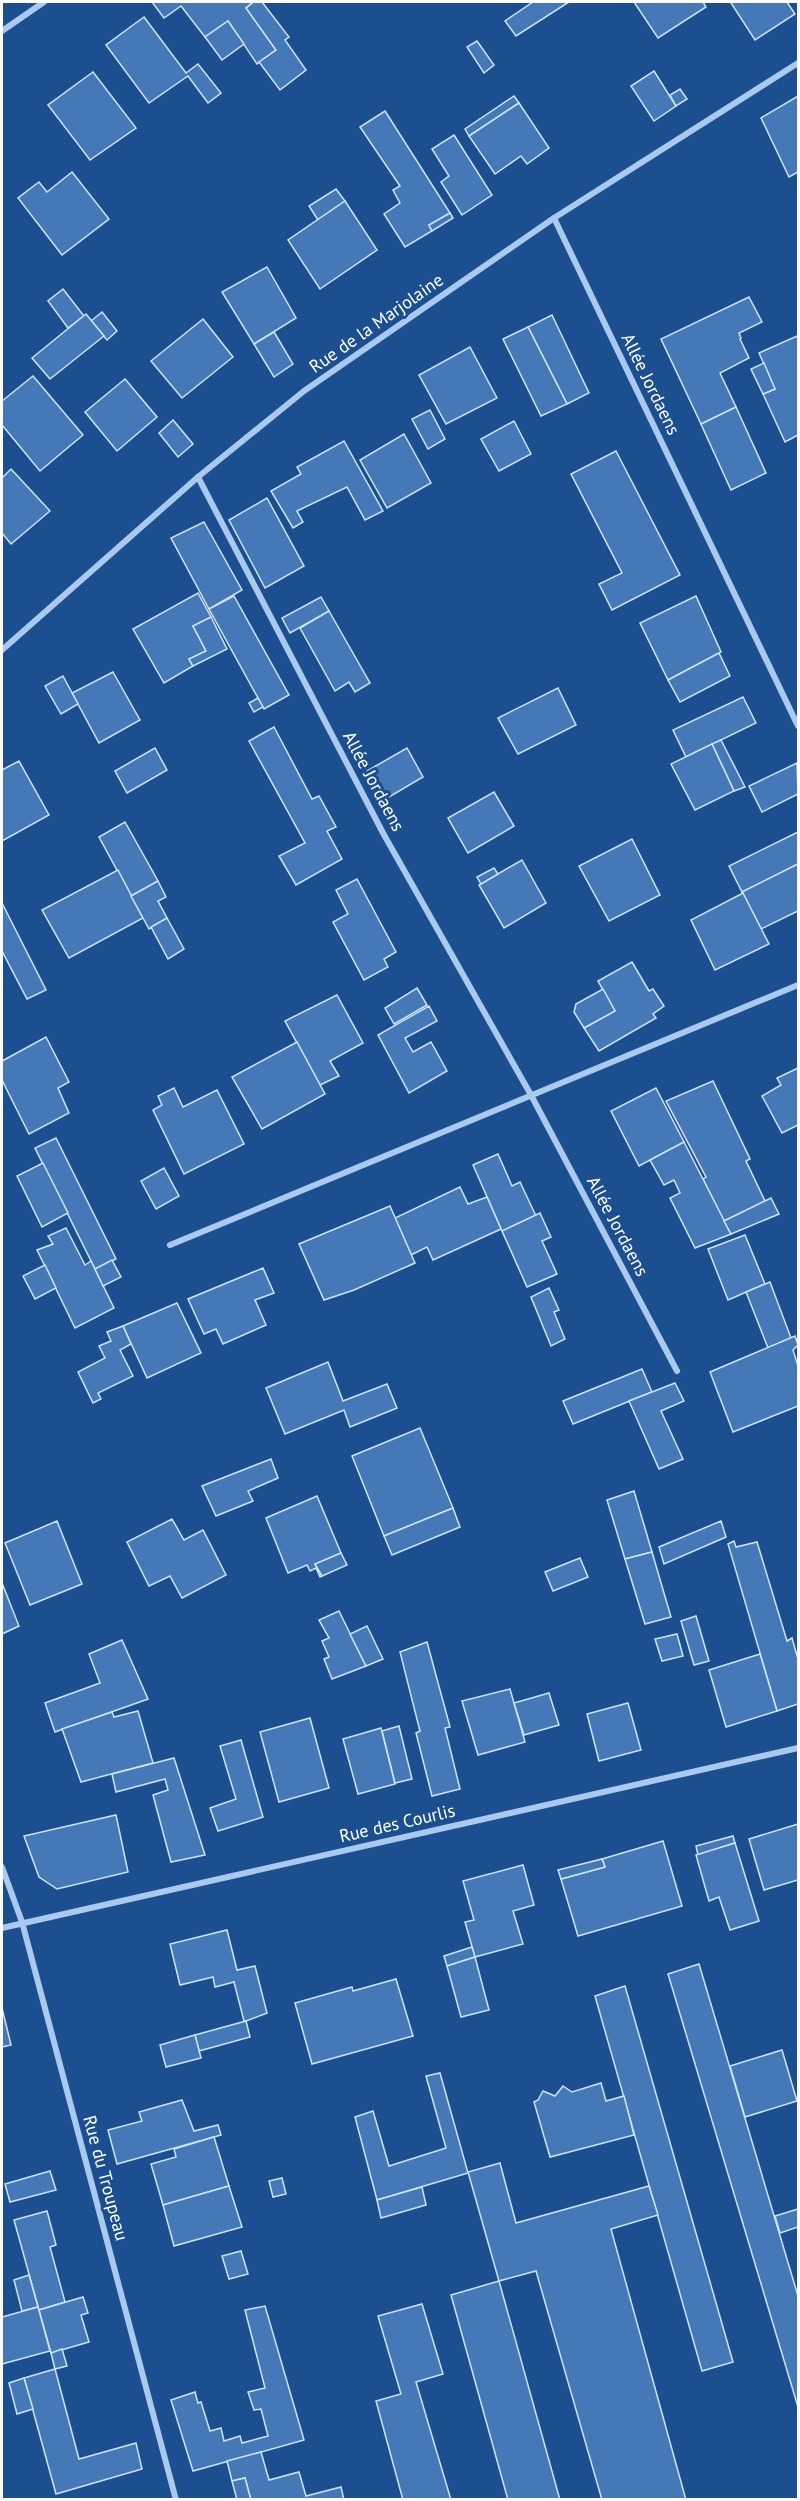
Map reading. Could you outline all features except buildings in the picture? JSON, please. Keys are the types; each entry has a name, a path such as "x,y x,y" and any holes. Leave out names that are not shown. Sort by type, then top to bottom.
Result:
{"street":[{"path":"2,31 44,2"},
{"name":"Rue de la Marjolaine","path":"2,650 198,477 304,391 554,218 798,63"},
{"name":"Allée Jordaens","path":"554,218 798,726"},
{"name":"Allée Jordaens","path":"198,477 383,832 531,1095 677,1371"},
{"path":"170,1245 798,985"},
{"name":"Rue des Courlis","path":"2,1928 798,1748"},
{"name":"Rue du Troupeau","path":"2,1867 22,1922 176,2499"}]}
